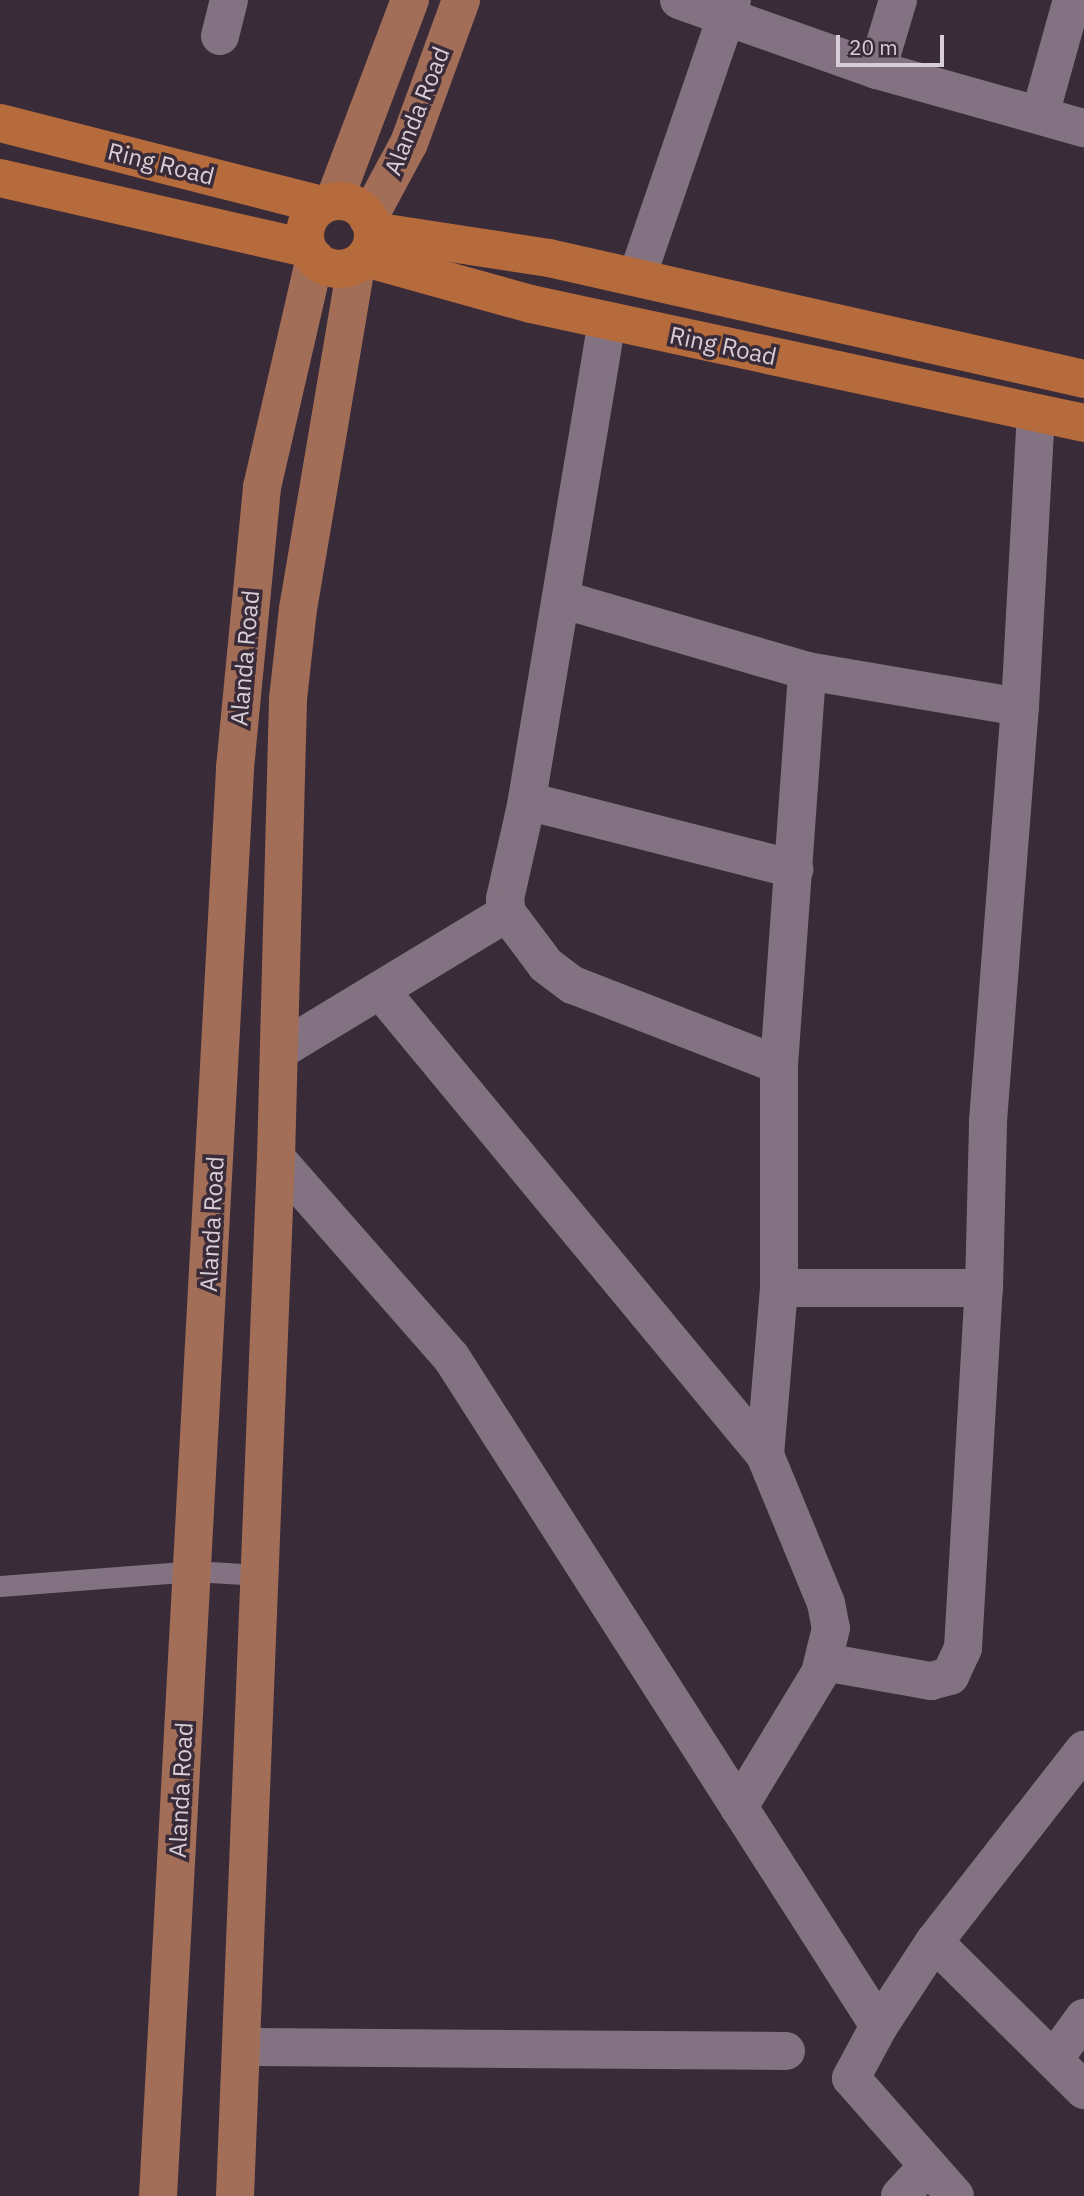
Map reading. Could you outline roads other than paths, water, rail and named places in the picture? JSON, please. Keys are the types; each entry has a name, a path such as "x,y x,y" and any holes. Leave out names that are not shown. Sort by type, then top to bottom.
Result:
{"highway":[{"name":"Ring Road","path":"0,123 328,203 358,206 366,243"},
{"name":"Ring Road","path":"0,178 311,253 341,269 366,243"},
{"path":"311,253 307,221 328,203"},
{"name":"Ring Road","path":"366,243 549,258 1084,379"},
{"name":"Ring Road","path":"366,243 607,321 1084,423"}],"main road":[{"name":"Alanda Road","path":"328,203 410,0"},
{"name":"Alanda Road","path":"235,2196 276,1158 291,659 366,243 409,143 461,0"},
{"name":"Alanda Road","path":"158,2196 235,768 255,535 262,487 311,253"}],"street":[{"path":"679,0 730,9 877,70 1084,128"},
{"path":"877,70 898,0"},
{"path":"1040,116 1072,0"},
{"path":"637,277 730,9"},
{"path":"607,321 527,801 505,899 507,913 546,965 573,985 779,1065"},
{"path":"824,1662 931,1681 950,1676 958,1664 963,1648 984,1288 988,1121 1020,707 1036,412"},
{"path":"561,599 807,671 1020,707"},
{"path":"765,1455 779,1288 779,1065 807,671"},
{"path":"527,801 794,869"},
{"path":"279,1051 507,913"},
{"path":"380,990 765,1455 826,1604 831,1628 824,1662 739,1807"},
{"path":"276,1158 451,1357 879,2026"},
{"path":"779,1288 984,1288"},
{"path":"955,2196 851,2078 879,2026 934,1942 1084,1750"},
{"path":"934,1942 1084,2090"},
{"path":"1054,2059 1084,2018"},
{"path":"242,2048 786,2051"},
{"path":"900,2196 928,2166"}],"lane":[{"path":"0,1586 192,1571 260,1575"}]}
